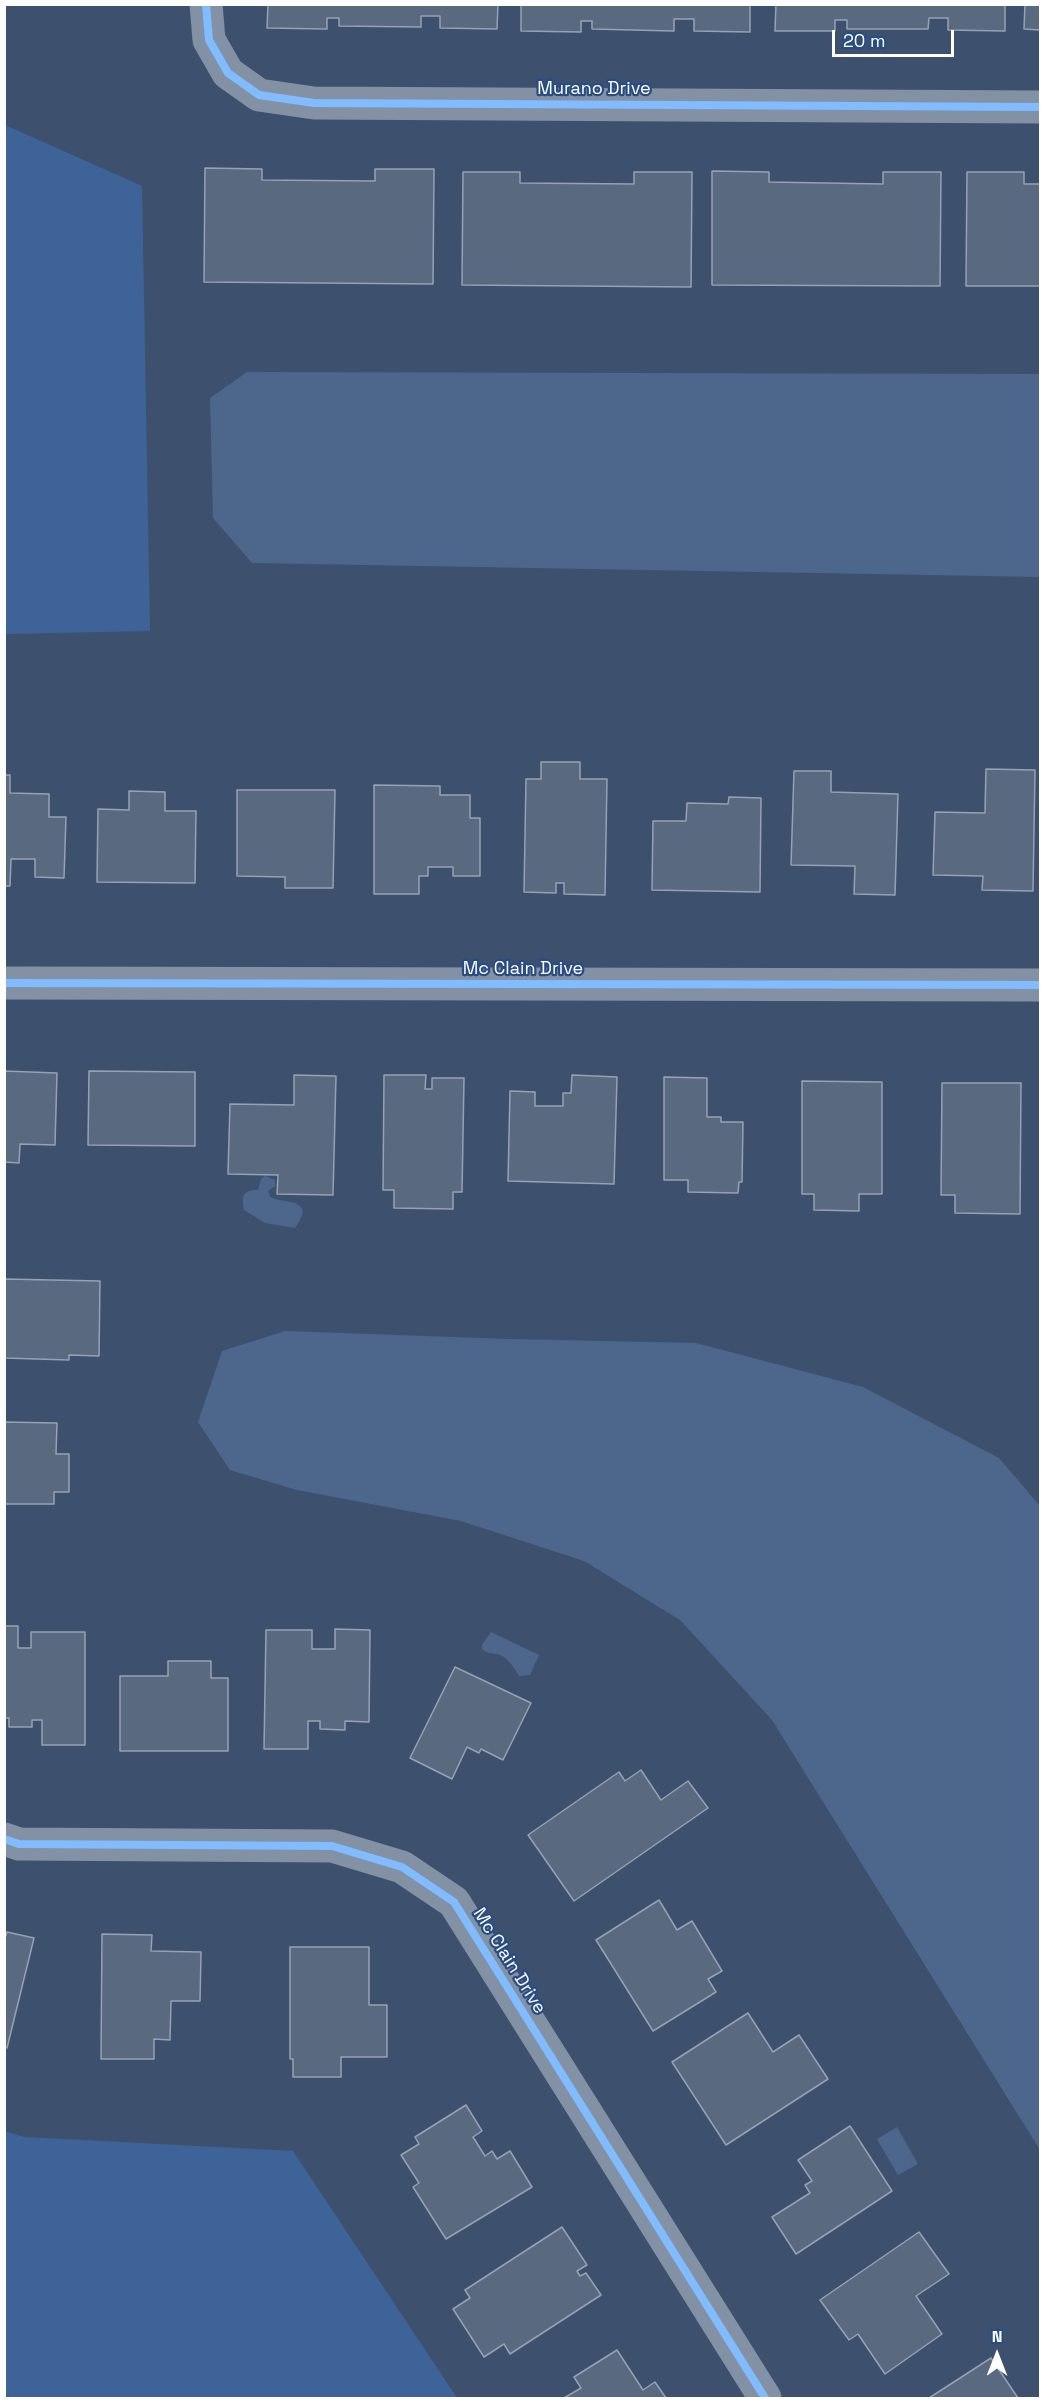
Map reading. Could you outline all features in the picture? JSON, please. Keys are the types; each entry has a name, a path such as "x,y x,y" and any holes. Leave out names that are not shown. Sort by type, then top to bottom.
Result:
{"street":[{"name":"Murano Drive","path":"206,4 209,40 228,73 259,95 314,103 1041,107"},
{"name":"Mc Clain Drive","path":"4,983 1041,985"},
{"name":"Mc Clain Drive","path":"4,1839 19,1844 332,1846 402,1867 454,1902 765,2398"}],"shaded area":[{"path":"5,125 142,186 150,631 5,634"},
{"path":"247,372 1040,374 1040,577 252,563 213,518 210,398"},
{"path":"265,1176 275,1180 275,1186 268,1191 270,1197 301,1207 303,1211 301,1218 295,1228 265,1223 244,1210 244,1195 249,1191 258,1190 261,1179"},
{"path":"285,1331 696,1343 863,1387 999,1458 1040,1506 1040,2150 772,1720 680,1620 584,1561 461,1521 297,1490 230,1470 198,1422 222,1351"},
{"path":"491,1632 539,1655 530,1675 519,1676 503,1656 482,1649 482,1645"},
{"path":"897,2127 918,2164 898,2175 877,2139"},
{"path":"5,2131 24,2137 293,2151 457,2398 5,2398"}],"building":[{"path":"268,4 498,4 497,29 440,28 440,16 421,16 421,27 339,26 339,18 327,18 327,29 267,28"},
{"path":"521,4 750,4 750,32 694,31 694,19 674,19 674,31 592,29 592,21 581,21 581,32 521,31"},
{"path":"776,4 1005,4 1005,31 948,30 948,18 929,18 928,29 847,29 847,20 835,20 835,31 775,31"},
{"path":"1025,4 1040,4 1040,30 1024,29"},
{"path":"205,168 262,169 262,180 375,181 375,169 434,169 433,284 204,282"},
{"path":"712,171 769,172 769,182 883,184 883,172 941,172 940,286 712,285"},
{"path":"463,172 520,172 520,183 634,184 634,172 692,172 691,287 462,285"},
{"path":"967,172 1024,172 1024,184 1040,184 1040,286 966,286"},
{"path":"541,762 580,762 580,779 607,779 605,895 564,894 564,883 556,883 556,893 524,892 526,779 541,779"},
{"path":"986,769 1035,770 1033,891 982,890 983,876 933,875 935,812 985,813"},
{"path":"794,771 831,771 831,792 898,794 895,895 854,894 855,866 791,865"},
{"path":"4,775 10,775 10,793 49,794 49,817 66,817 64,878 35,877 35,859 11,859 10,886 4,886"},
{"path":"374,785 440,786 440,795 470,795 470,818 480,818 480,876 453,876 453,867 428,867 428,876 419,876 419,894 374,894"},
{"path":"237,790 335,790 333,888 285,888 285,877 237,876"},
{"path":"129,791 165,792 165,811 196,811 195,883 97,882 98,809 129,810"},
{"path":"729,797 761,798 760,892 652,890 653,821 686,821 687,803 728,804"},
{"path":"4,1071 57,1073 55,1145 20,1144 19,1163 4,1162"},
{"path":"89,1071 195,1072 195,1146 88,1145"},
{"path":"294,1075 336,1076 333,1195 277,1194 278,1175 228,1174 230,1104 294,1105"},
{"path":"384,1075 426,1075 425,1089 432,1089 432,1078 464,1078 462,1192 453,1192 453,1209 394,1208 394,1190 383,1190"},
{"path":"572,1075 617,1077 614,1184 508,1181 510,1091 535,1092 535,1106 563,1106 563,1093 571,1093"},
{"path":"664,1077 707,1078 707,1117 721,1117 721,1122 743,1122 742,1182 739,1182 738,1193 688,1192 688,1180 664,1180"},
{"path":"802,1081 882,1082 882,1194 859,1194 859,1211 814,1210 814,1194 802,1194"},
{"path":"942,1083 1021,1083 1020,1214 955,1213 955,1195 941,1195"},
{"path":"4,1279 100,1281 99,1356 69,1355 69,1360 4,1358"},
{"path":"4,1422 57,1423 56,1454 69,1454 69,1492 54,1492 54,1504 4,1504"},
{"path":"4,1626 18,1626 18,1648 31,1648 31,1632 85,1632 85,1745 42,1745 42,1720 32,1720 32,1727 9,1727 9,1718 4,1718"},
{"path":"335,1629 370,1630 369,1722 345,1721 345,1730 320,1729 320,1721 308,1721 308,1749 264,1749 266,1630 312,1630 312,1649 335,1649"},
{"path":"168,1661 211,1661 211,1678 228,1678 228,1751 120,1751 120,1676 168,1676"},
{"path":"455,1667 531,1703 503,1760 481,1749 479,1753 467,1747 452,1779 410,1758"},
{"path":"641,1770 661,1800 688,1781 708,1808 574,1901 528,1835 619,1772 625,1781"},
{"path":"659,1900 677,1930 692,1921 722,1971 708,1979 716,1992 653,2031 596,1940"},
{"path":"7,1932 34,1938 7,2048 4,2047 4,1941"},
{"path":"102,1934 152,1935 151,1951 201,1952 200,2001 171,2001 170,2040 154,2039 154,2059 101,2059"},
{"path":"290,1947 369,1947 369,2005 387,2005 387,2057 341,2057 341,2077 293,2077 293,2059 290,2059"},
{"path":"748,2013 773,2052 799,2035 828,2079 726,2145 672,2062"},
{"path":"466,2105 482,2131 473,2137 485,2156 492,2151 497,2159 510,2151 532,2187 446,2239 413,2187 419,2183 401,2155 419,2144 415,2137"},
{"path":"850,2126 892,2191 796,2254 772,2217 810,2193 805,2185 812,2181 798,2160"},
{"path":"562,2227 587,2265 577,2271 580,2276 586,2273 601,2295 510,2354 504,2344 484,2357 453,2309 470,2298 465,2290"},
{"path":"919,2232 949,2274 916,2296 942,2334 885,2374 858,2334 849,2340 820,2300"},
{"path":"617,2350 643,2390 655,2382 666,2398 564,2398 581,2388 574,2377"},
{"path":"991,2358 1018,2398 929,2398"}],"cycle path":[{"path":"206,4 209,40 228,73 259,95 314,103 1040,107"},
{"path":"4,983 1040,985"},
{"path":"4,1839 19,1844 332,1846 402,1867 454,1902 765,2398"}]}
